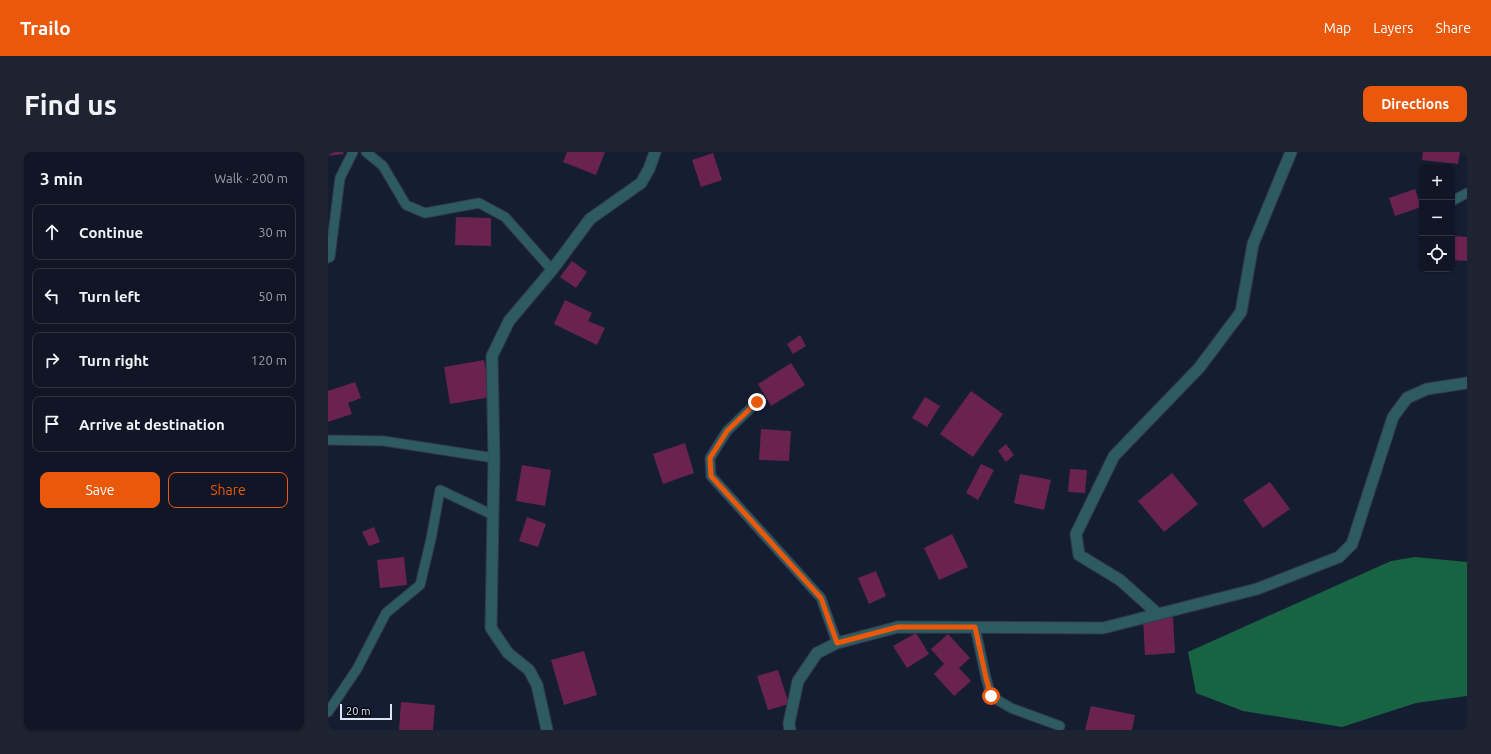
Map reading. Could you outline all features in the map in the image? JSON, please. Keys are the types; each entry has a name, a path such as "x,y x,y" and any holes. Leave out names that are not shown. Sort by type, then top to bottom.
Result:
{"street":[{"path":"547,730 537,685 529,670 508,653 492,628 494,458 492,356 509,321 552,270 590,218 641,183 649,169 655,152"},
{"path":"1158,614 1120,580 1080,555 1076,534 1114,456 1199,368 1241,312 1253,244 1291,152"},
{"path":"790,730 789,724 798,681 817,653 837,643 898,627 1103,628 1257,589 1338,558 1352,544 1393,417 1407,398 1427,390 1467,383"}],"lane":[{"path":"328,258 330,257 340,178 354,152"},
{"path":"366,152 383,166 406,205 425,213 479,203 505,217 552,270"},
{"path":"1454,200 1467,193"},
{"path":"757,402 727,431 710,458 711,476 821,598 837,643"},
{"path":"328,440 384,441 494,458"},
{"path":"328,712 357,669 386,613 420,585 432,539 440,490 493,515"},
{"path":"975,627 991,696 1011,708 1060,726"}],"green space":[{"path":"1415,557 1467,562 1467,696 1416,703 1342,727 1243,711 1196,693 1188,652 1391,561"}],"building":[{"path":"328,152 343,152 344,154 328,156"},
{"path":"567,152 605,152 596,175 563,162"},
{"path":"1423,152 1460,152 1458,164 1422,160"},
{"path":"713,153 722,180 701,187 692,160"},
{"path":"1415,189 1419,201 1419,208 1395,216 1389,198"},
{"path":"456,217 491,218 491,246 455,245"},
{"path":"1455,236 1467,237 1467,261 1455,260"},
{"path":"572,261 587,272 576,288 560,277"},
{"path":"565,300 592,313 588,321 605,328 597,345 554,324"},
{"path":"800,335 806,346 793,354 787,344"},
{"path":"484,360 491,397 450,404 444,367"},
{"path":"791,363 805,385 771,406 758,384"},
{"path":"355,382 361,398 348,403 352,414 328,422 328,391"},
{"path":"971,391 1003,414 973,457 940,434"},
{"path":"925,397 940,406 927,427 912,418"},
{"path":"761,429 791,431 789,461 759,460"},
{"path":"685,443 694,473 663,484 653,454"},
{"path":"1006,444 1014,455 1006,462 998,451"},
{"path":"981,464 994,470 978,500 966,493"},
{"path":"522,465 551,470 545,506 516,501"},
{"path":"1070,469 1087,470 1085,493 1068,492"},
{"path":"1172,473 1198,504 1164,532 1138,501"},
{"path":"1020,474 1051,480 1044,510 1014,503"},
{"path":"1270,482 1290,509 1263,528 1243,500"},
{"path":"527,517 546,524 538,547 519,541"},
{"path":"374,527 380,542 369,546 362,532"},
{"path":"952,534 968,567 939,580 924,548"},
{"path":"404,557 407,585 380,588 377,560"},
{"path":"876,571 886,596 869,604 858,578"},
{"path":"1173,617 1175,653 1145,655 1143,619"},
{"path":"916,633 929,654 907,668 893,646"},
{"path":"948,634 970,658 959,668 971,681 954,696 934,674 944,664 931,649"},
{"path":"584,651 597,695 564,705 551,660"},
{"path":"778,670 789,704 768,710 757,676"},
{"path":"401,702 435,705 433,730 399,730"},
{"path":"1091,706 1135,715 1132,730 1085,730"}],"route":[{"path":"757,402 727,431 710,458 711,476 821,598 837,643 898,627 975,627 991,696"}]}
